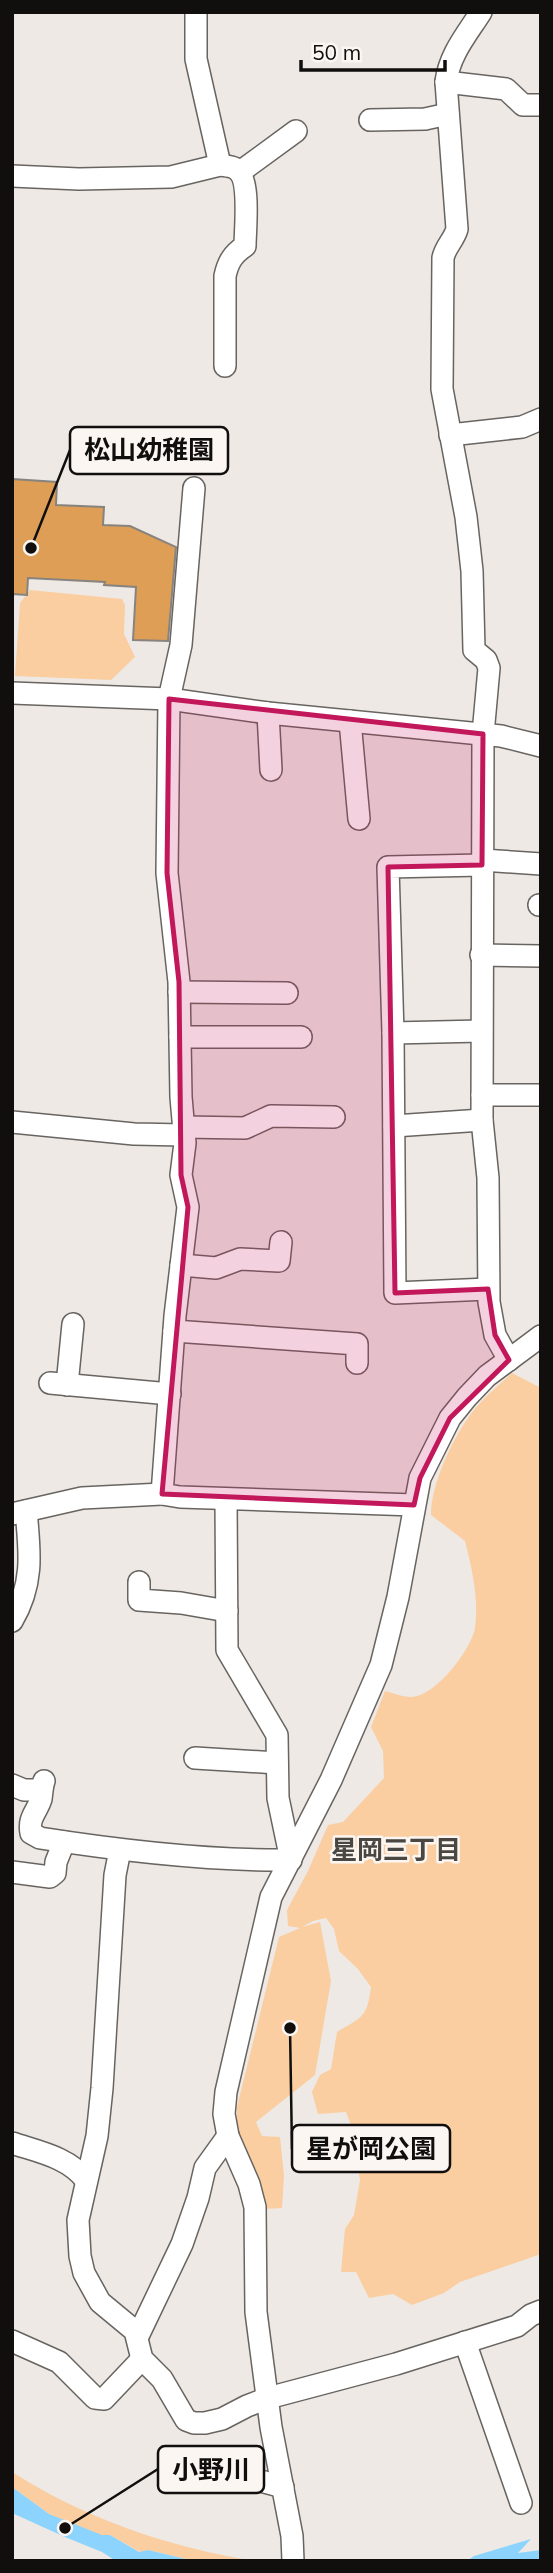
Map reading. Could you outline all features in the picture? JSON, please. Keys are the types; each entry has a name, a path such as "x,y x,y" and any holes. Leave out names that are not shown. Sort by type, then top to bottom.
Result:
{"street":[{"path":"195,12 197,69 230,168 246,195 245,246 228,264 225,276 225,366"},
{"path":"481,12 452,58 446,82 457,219 455,237 444,251 443,258 442,379 444,407 466,517 472,571 474,650 486,660 489,668 483,734 482,1120 488,1178 488,1289 495,1335 509,1360"},
{"path":"446,82 506,89 523,105 541,105"},
{"path":"370,120 425,119 448,114"},
{"path":"12,176 79,179 171,177 230,168 296,131"},
{"path":"450,435 522,427 541,419"},
{"path":"162,1494 174,1331 188,1207 181,1175 184,1131 179,992 167,873 169,699 181,645 194,488"},
{"path":"12,693 169,699 268,713 501,736 541,746"},
{"path":"268,713 271,770"},
{"path":"350,721 359,819"},
{"path":"488,1289 396,1293 388,867 482,862 541,864"},
{"path":"481,955 541,956"},
{"path":"179,992 287,993"},
{"path":"393,1033 481,1031"},
{"path":"180,1037 301,1039"},
{"path":"482,1095 541,1095"},
{"path":"12,1122 134,1133 245,1128 271,1116 334,1117"},
{"path":"394,1126 482,1120"},
{"path":"181,1265 216,1268 240,1258 279,1261 281,1242"},
{"path":"73,1324 58,1384 170,1394"},
{"path":"174,1331 267,1347 357,1344 357,1363"},
{"path":"293,2557 256,2312 255,2207 249,2184 228,2136 224,2114 226,2092 271,1897 331,1780 381,1665 398,1597 420,1478 450,1418 487,1376 541,1336"},
{"path":"12,1621 26,1595 35,1587 30,1547 19,1513 82,1498 162,1494 226,1499 414,1505"},
{"path":"226,1499 227,1650 277,1735 278,1798 291,1860"},
{"path":"139,1582 138,1600 181,1603 227,1611"},
{"path":"195,1758 277,1763"},
{"path":"12,1785 24,1790 43,1785 41,1796 30,1818 31,1833 40,1838 120,1850 213,1858 291,1860"},
{"path":"12,1872 50,1877 55,1873 56,1862 64,1842"},
{"path":"120,1850 115,1875 97,2136 78,2220 80,2256 85,2273 100,2302 135,2331 142,2359 162,2379 186,2420 194,2423 222,2419 268,2399 396,2364 517,2326 541,2311"},
{"path":"138,2336 182,2244 205,2168 228,2136"},
{"path":"12,2143 65,2161 75,2167 86,2180"},
{"path":"12,2341 59,2362 95,2398 104,2399 142,2359"},
{"path":"465,2342 521,2503"},
{"path":"227,2472 283,2487"}],"highlighted area":[{"path":"169,699 483,734 482,865 388,867 395,1293 488,1289 495,1335 509,1360 450,1418 420,1478 414,1505 162,1494 188,1207 181,1175 179,982 167,873"}],"shaded area":[{"path":"30,590 122,599 125,605 124,634 135,657 111,680 15,676 20,603"},
{"path":"512,1373 541,1388 541,2254 460,2282 444,2293 412,2305 393,2294 369,2298 356,2272 341,2272 345,2229 354,2215 360,2180 352,2128 346,2112 318,2114 312,2092 320,2075 331,2069 337,2032 362,2016 368,2005 371,1987 358,1969 339,1951 334,1929 326,1918 302,1927 320,1922 331,1981 315,2075 256,2122 262,2136 280,2137 284,2176 282,2208 264,2209 260,2185 237,2141 237,2107 279,1937 300,1928 288,1926 287,1910 328,1825 343,1822 384,1778 383,1751 371,1727 385,1691 411,1697 431,1689 459,1660 472,1637 476,1617 475,1595 465,1541 431,1515 432,1503 444,1463 463,1425"},
{"path":"12,2472 69,2504 128,2529 190,2548 254,2561 194,2561 148,2550 140,2552 110,2535 102,2536 49,2514 12,2487"}],"water":[{"path":"12,2487 49,2514 102,2535 110,2535 139,2552 148,2550 194,2561 116,2561 102,2552 12,2513"},
{"path":"531,2539 518,2553 541,2550 541,2561 467,2561 474,2556"}],"building":[{"path":"12,479 57,482 56,505 104,507 103,525 130,526 176,547 168,641 133,640 136,587 104,585 105,582 28,578 27,595 12,594"}],"place":[{"name":"松山幼稚園","path":"31,548"},
{"name":"星が岡公園","path":"290,2028"},
{"name":"小野川","path":"65,2528"}],"district":[{"name":"星岡三丁目","path":"396,1850"}]}
